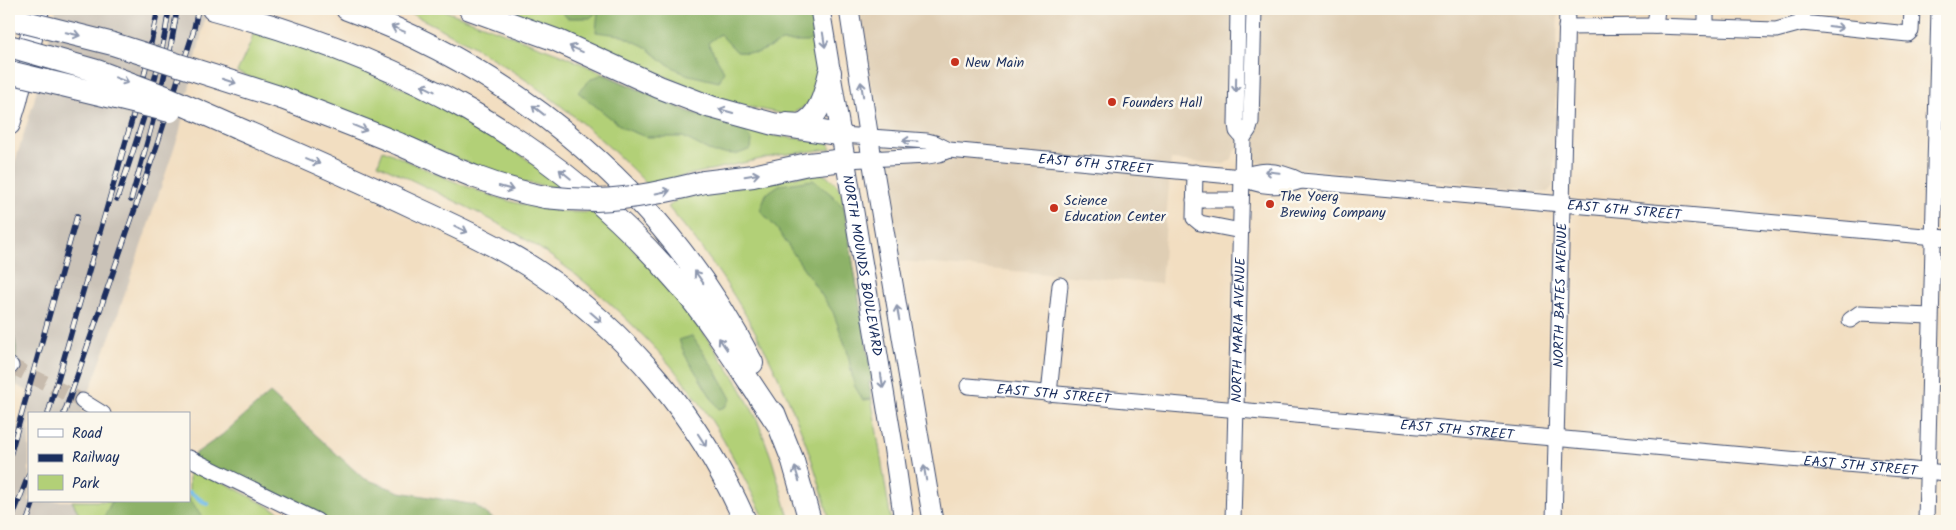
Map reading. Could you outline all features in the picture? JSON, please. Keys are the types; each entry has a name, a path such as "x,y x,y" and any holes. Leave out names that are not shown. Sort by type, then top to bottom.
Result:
{"highway":[{"path":"9,124 38,9"},
{"path":"213,9 294,32 365,58 450,99 532,149 616,216 681,286 713,328 780,427"},
{"path":"347,9 423,40 490,77 540,112 610,172 639,202 671,239 720,307 751,362 793,461 810,521"},
{"path":"470,9 556,40 711,107 773,124 842,135"},
{"path":"9,18 113,44 282,98 363,129 475,178 508,189 545,197 596,200 614,199 652,194 704,182 753,176 808,164 846,160"},
{"path":"9,46 97,71 166,97 361,182 485,241 534,269 572,297 606,326 628,347 670,394 722,472 745,521"},
{"path":"9,72 237,128"},
{"path":"773,124 799,125 811,117 820,105 826,91 830,72"}],"main road":[{"name":"NORTH MOUNDS BOULEVARD","path":"820,9 904,521"},
{"name":"NORTH MOUNDS BOULEVARD","path":"849,9 932,521"}],"street":[{"name":"NORTH MARIA AVENUE","path":"1238,9 1236,124 1237,131 1243,138"},
{"name":"NORTH MARIA AVENUE","path":"1233,521 1243,138 1251,122 1254,9"},
{"name":"NORTH BATES AVENUE","path":"1554,521 1567,9"},
{"path":"1655,26 1657,9"},
{"path":"1706,9 1706,27"},
{"path":"1566,26 1655,26 1776,30 1802,16 1908,34 1911,30 1912,9"},
{"path":"1926,521 1938,9"},
{"name":"EAST 6TH STREET","path":"842,135 932,142 949,150 1242,177 1252,172 1267,171 1285,174 1301,181 1947,238"},
{"name":"EAST 6TH STREET","path":"846,160 932,156 949,150"},
{"path":"1195,172 1194,218 1200,223 1240,230"},
{"path":"1194,200 1241,200"},
{"path":"1049,394 1060,285"},
{"path":"1850,320 1860,313 1930,316"},
{"name":"EAST 5TH STREET","path":"968,386 1947,474"},
{"path":"82,401 101,412"},
{"path":"190,458 316,521"}],"shaded area":[{"path":"56,9 207,9 179,134 116,320 82,412 28,412 28,502 73,502 83,521 9,521 9,460 28,391 9,382 9,181 34,101"},
{"path":"858,9 1558,9 1553,186 1548,192 1536,193 1522,188 1271,166 1257,162 1252,157 1251,151 1235,149 1232,159 1224,164 1171,160 1161,284 900,261"}],"green space":[{"path":"401,9 440,9 560,54 687,111 743,129 775,136 829,142 831,149 779,155 647,184 590,130 532,84 470,45"},
{"path":"505,9 813,9 820,45 821,70 819,82 815,93 808,103 801,109 788,115 730,103 684,85 552,25"},
{"path":"560,9 814,9 817,36 807,42 782,42 757,53 737,52 720,34 708,43 724,71 719,82 685,74 664,62 646,47 620,35 596,32 598,11 590,18 567,18"},
{"path":"255,28 293,39 465,116 571,190 514,181 237,72"},
{"path":"603,74 687,111 743,129 752,140 751,149 738,154 714,153 683,137 646,137 623,128 578,92 591,79"},
{"path":"383,150 462,185 516,203 543,209 571,212 600,212 684,305 736,380 757,419 771,457 790,521 766,521 731,454 691,390 623,316 571,271 520,236 468,207 378,164"},
{"path":"818,173 827,176 833,181 842,195 872,379 869,383 891,521 830,521 818,478 803,436 767,355 746,316 722,278 668,207 678,199"},
{"path":"813,180 832,195 844,208 872,379 869,383 872,399 863,400 854,385 847,350 833,312 777,229 760,210 766,194 779,185"},
{"path":"9,333 14,336 16,347 15,395 9,398"},
{"path":"692,336 717,373 731,399 725,407 719,409 685,355 679,340"},
{"path":"270,393 363,478 400,492 475,505 496,521 317,521 190,458 222,435"},
{"path":"190,465 296,521 83,521 73,502 190,502"},
{"path":"190,500 205,521 102,521 112,502 190,502"}],"waterway":[{"path":"190,493 207,504"}],"tunnel":[{"path":"11,366 82,401"}],"railway":[{"path":"49,412 143,81 158,9"},
{"path":"117,199 154,81 169,9"},
{"path":"131,200 163,82 177,9"},
{"path":"65,412 157,145 193,33 198,9"},
{"path":"9,459 77,216"},
{"path":"11,521 28,477"},
{"path":"27,521 34,502"}],"place":[{"name":"New Main","path":"955,62"},
{"name":"Founders Hall","path":"1112,102"},
{"name":"The Yoerg Brewing Company","path":"1270,204"},
{"name":"Science Education Center","path":"1054,208"}]}
